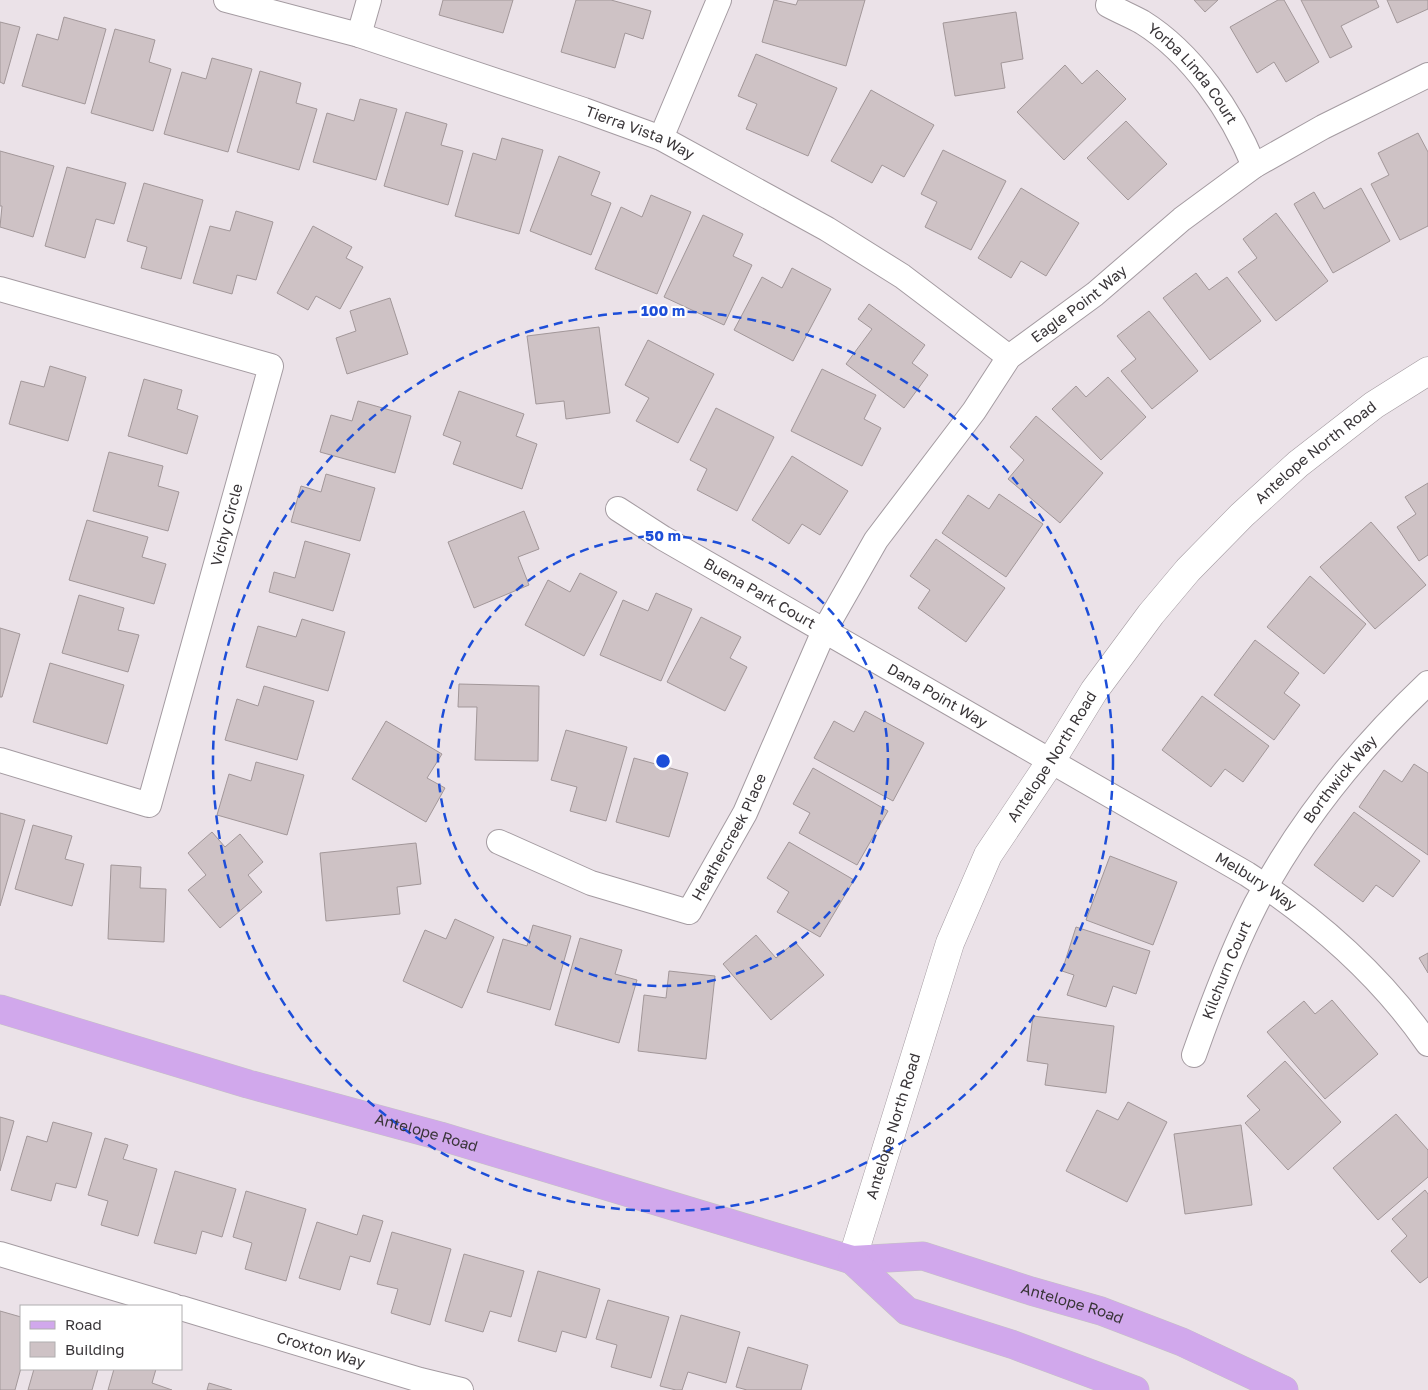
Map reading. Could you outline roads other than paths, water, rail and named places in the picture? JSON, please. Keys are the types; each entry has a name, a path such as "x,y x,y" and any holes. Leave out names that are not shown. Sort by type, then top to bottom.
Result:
{"main road":[{"name":"Antelope North Road","path":"852,1260 950,943 988,855 1051,761 1094,691 1151,614 1195,563 1242,515 1298,464 1374,405 1428,371"},
{"name":"Antelope Road","path":"0,1009 248,1084 440,1136 852,1260 923,1256 1101,1312 1182,1342 1284,1390"},
{"name":"Antelope Road","path":"852,1260 908,1312 1014,1345 1135,1390"}],"street":[{"name":"Tierra Vista Way","path":"226,0 359,35 584,110 661,138 827,229 902,276 1009,357"},
{"path":"359,35 368,0"},
{"path":"661,138 719,0"},
{"name":"Yorba Linda Court","path":"1108,5 1143,23 1174,48 1200,75 1221,102 1244,142 1254,166"},
{"name":"Eagle Point Way","path":"824,631 876,540 974,411 1009,357 1095,294 1182,219 1254,166 1323,127 1428,75"},
{"name":"Vichy Circle","path":"0,289 271,366 149,805 0,760"},
{"name":"Buena Park Court","path":"618,509 663,538 824,631"},
{"name":"Dana Point Way","path":"824,631 1051,761"},
{"name":"Heathercreek Place","path":"499,842 591,883 690,912 746,813 824,631"},
{"name":"Borthwick Way","path":"1267,887 1302,829 1337,781 1395,714 1428,683"},
{"name":"Melbury Way","path":"1051,761 1267,887 1324,930 1377,982 1428,1044"},
{"name":"Kilchurn Court","path":"1194,1055 1219,985 1256,905 1267,887"},
{"path":"0,1254 171,1305"},
{"name":"Croxton Way","path":"182,1308 420,1380 461,1390"}]}
